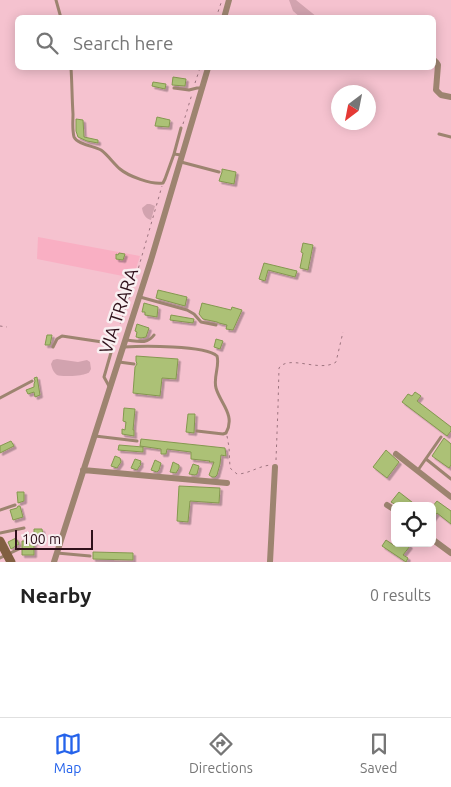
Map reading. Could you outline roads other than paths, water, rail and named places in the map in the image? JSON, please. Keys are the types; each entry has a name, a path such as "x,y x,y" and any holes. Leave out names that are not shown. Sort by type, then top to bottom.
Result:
{"main road":[{"path":"1,544 6,558"}],"street":[{"path":"225,15 229,0"},
{"path":"436,62 438,65 436,90 441,95 451,97"},
{"name":"VIA TRARA","path":"54,562 125,343 207,70"},
{"path":"396,454 451,497"},
{"path":"270,562 275,467"},
{"path":"83,470 227,483"},
{"path":"387,505 391,508"},
{"path":"436,542 451,553"}],"lane":[{"path":"56,0 61,15"},
{"path":"71,70 73,125 76,140 100,150 126,174 146,181 163,183 181,128"},
{"path":"174,88 187,90 202,88"},
{"path":"439,134 451,137"},
{"path":"174,154 181,159 219,172"},
{"path":"139,297 187,310 194,314 201,322 216,325"},
{"path":"125,343 145,342 154,335"},
{"path":"53,347 57,338 63,336 108,342 112,346 112,351 104,375 110,388"},
{"path":"125,343 210,351 215,354 218,361 216,388 228,414 228,425 226,433 221,434 197,431"},
{"path":"118,362 134,364"},
{"path":"0,398 32,381"},
{"path":"94,436 138,441"},
{"path":"418,471 441,437"},
{"path":"426,459 451,479"},
{"path":"0,510 15,505"},
{"path":"0,533 24,528"},
{"path":"6,558 19,549"},
{"path":"57,553 90,556"}]}
